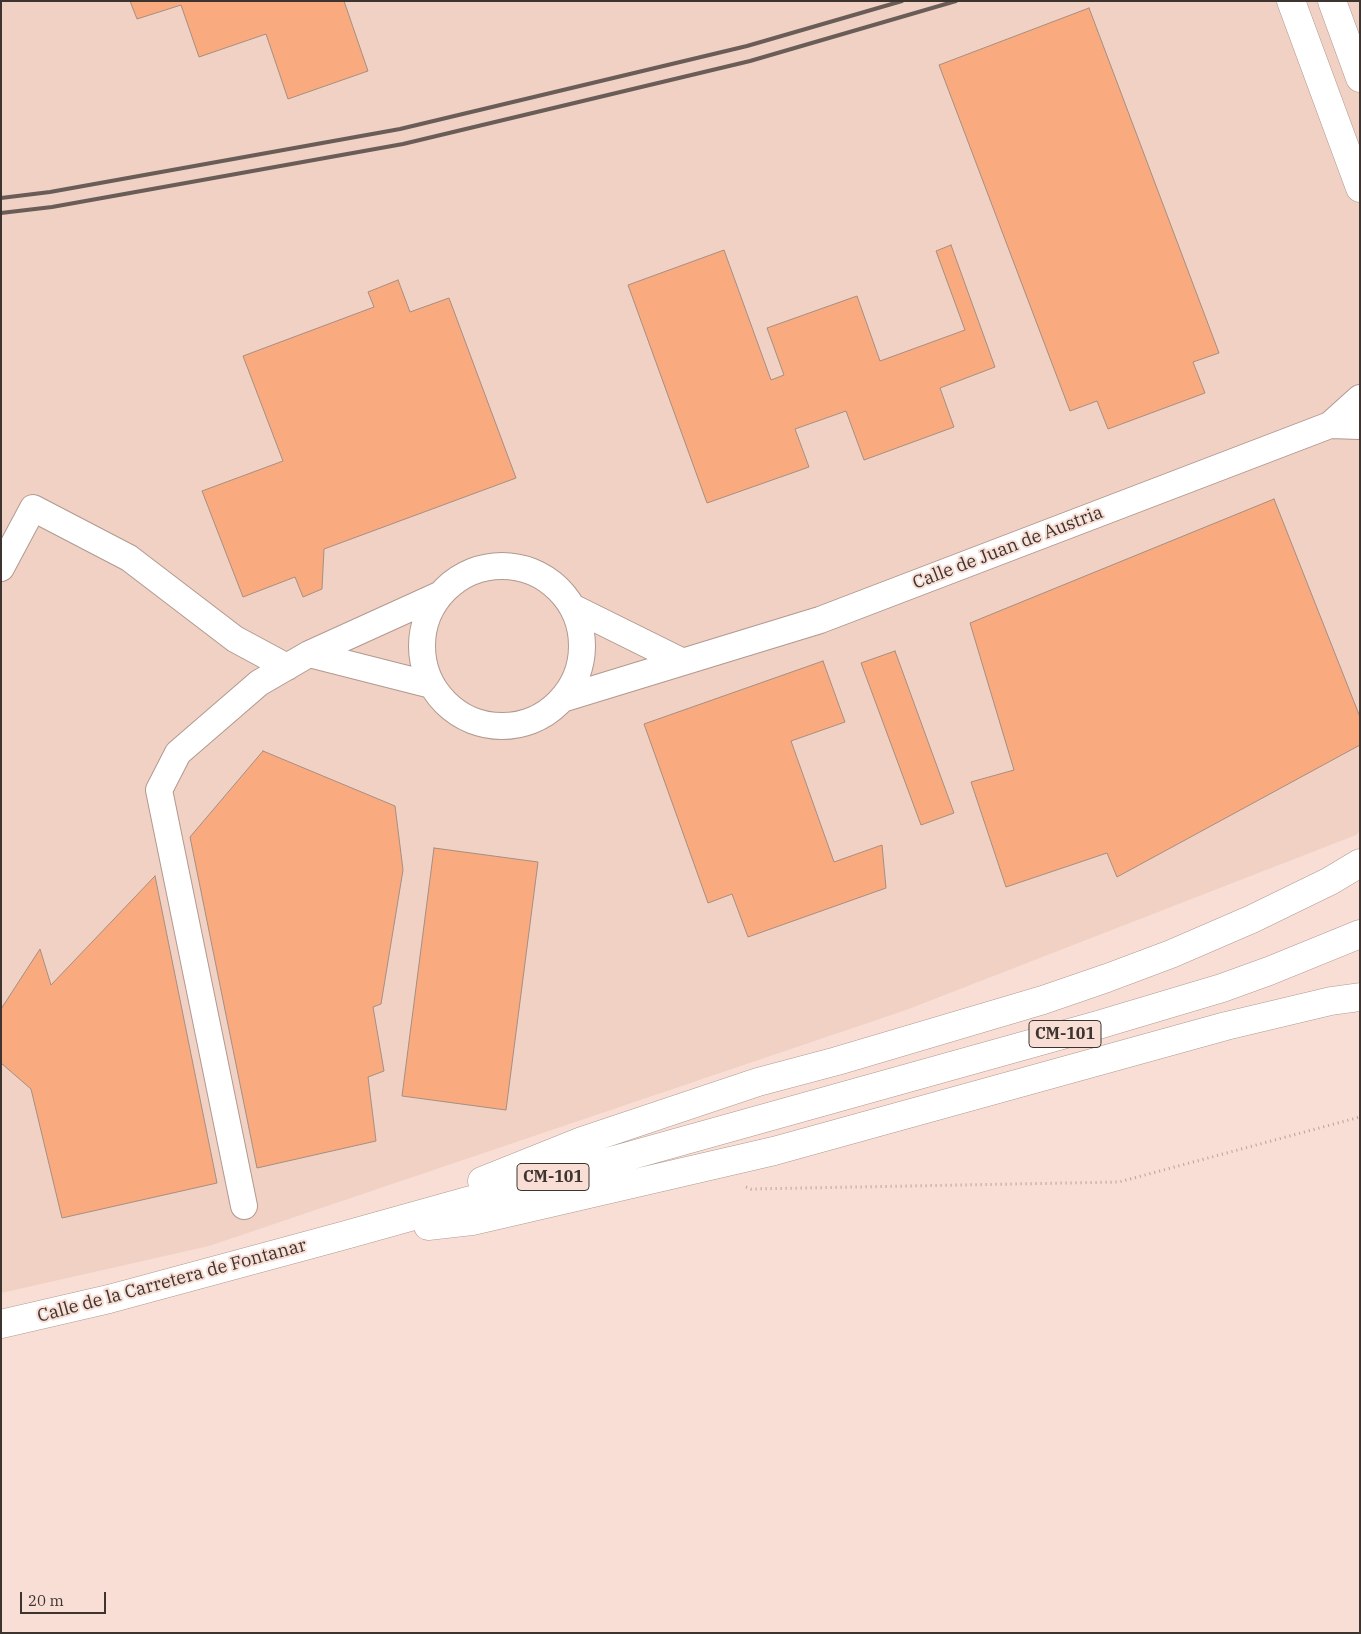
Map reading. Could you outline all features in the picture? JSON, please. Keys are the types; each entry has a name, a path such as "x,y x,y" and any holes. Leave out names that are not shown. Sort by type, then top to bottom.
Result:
{"main road":[{"path":"1332,1 1360,78"},
{"path":"1292,5 1360,188"},
{"path":"342,1236 582,1141 758,1082 837,1061 1043,1000 1107,978 1171,954 1252,919 1330,881 1360,863"},
{"name":"CM-101","path":"342,1236 1170,1004 1269,971 1360,934"},
{"path":"342,1236 472,1221 774,1151 1226,1026 1331,1001 1360,997"},
{"name":"Calle de la Carretera de Fontanar","path":"1,1324 109,1299 342,1236"}],"street":[{"path":"1330,424 1360,398"},
{"path":"1330,424 1360,426"},
{"name":"Calle de Juan de Austria","path":"565,698 820,620 1330,424"},
{"path":"1,568 33,508 129,558 235,639 298,661 431,685"},
{"path":"244,1206 159,790 178,753 259,683 298,661 439,595 464,574 494,565 526,568 554,584 574,608 583,639 580,670 565,698 541,718 510,728 479,724 451,710 431,685 422,654 424,623 439,595"},
{"path":"574,608 683,662"}],"path":[{"path":"743,1185 751,1189 1119,1182 1360,1117"}],"shaded area":[{"path":"1,1 1360,1 1360,831 1356,835 906,1010 209,1246 1,1293"}],"building":[{"path":"130,1 344,1 368,71 288,99 266,34 199,57 181,5 137,19"},
{"path":"1089,8 1219,353 1193,362 1205,393 1108,429 1097,401 1070,411 939,65"},
{"path":"951,245 995,367 940,388 954,427 864,460 846,411 795,429 809,467 707,503 628,285 724,250 771,380 784,375 767,328 857,296 880,361 965,330 936,251"},
{"path":"398,280 410,312 449,298 516,478 324,549 322,589 303,597 295,577 243,597 202,491 283,461 243,356 374,307 368,292"},
{"path":"1274,499 1360,717 1360,745 1117,877 1107,853 1006,887 971,782 1014,770 970,623"},
{"path":"895,651 954,813 921,825 861,663"},
{"path":"823,661 845,722 791,741 834,862 882,845 886,888 748,937 732,894 708,903 644,724"},
{"path":"263,751 395,806 403,870 381,1004 373,1007 384,1071 368,1077 376,1141 257,1168 190,837"},
{"path":"434,848 538,862 506,1110 402,1096"},
{"path":"155,876 217,1183 62,1218 31,1089 1,1063 1,1009 40,949 51,985"}],"railway":[{"path":"1,198 50,192 400,129 747,46 902,1"},
{"path":"1,213 52,207 403,144 750,61 956,1"}]}
